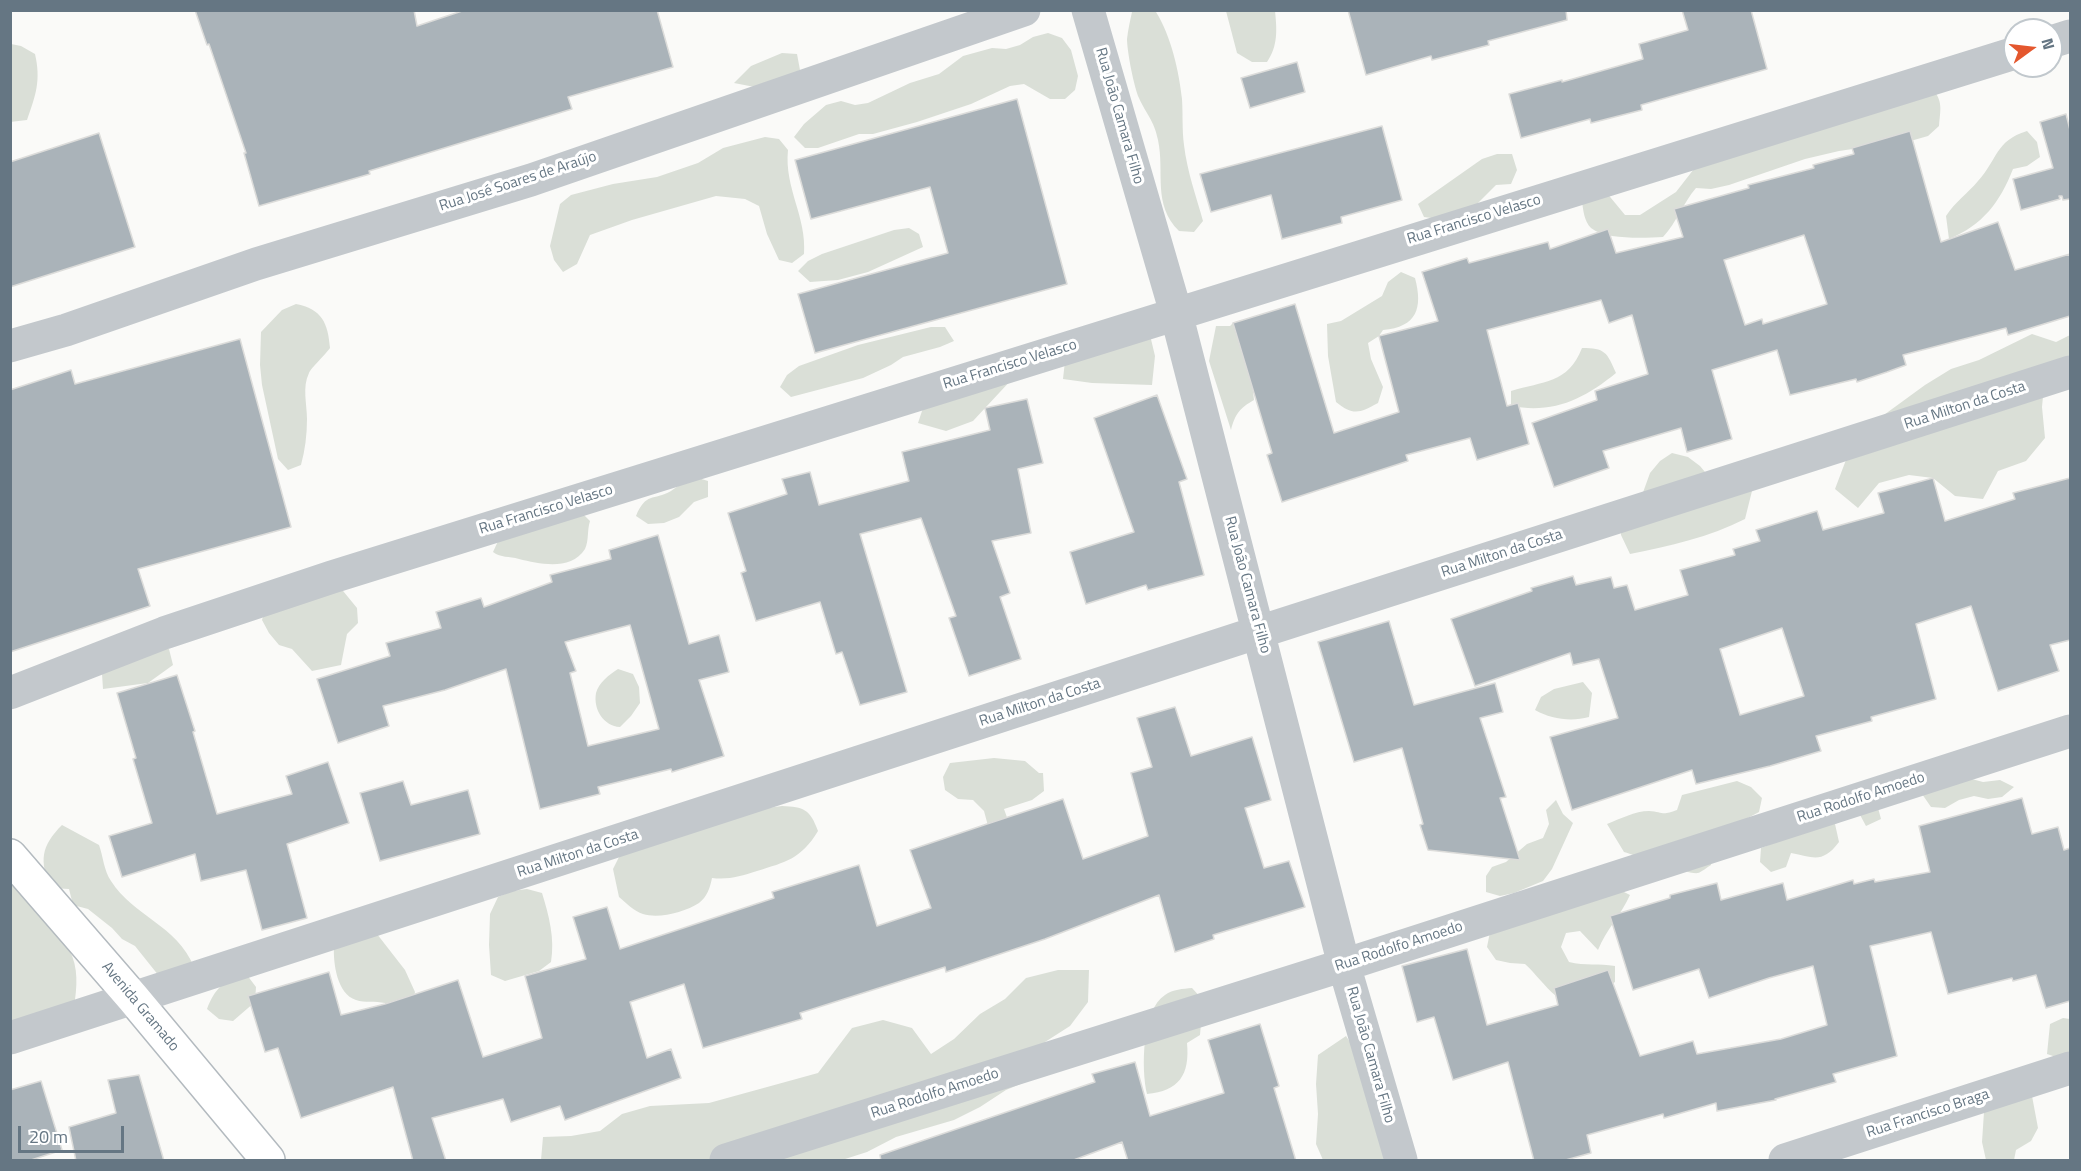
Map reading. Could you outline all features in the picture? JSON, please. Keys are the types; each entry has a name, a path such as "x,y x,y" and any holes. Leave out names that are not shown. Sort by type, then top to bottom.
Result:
{"street":[{"name":"Rua José Soares de Araújo","path":"10,346 66,330 256,264 531,180 1024,10"},
{"name":"Rua João Camara Filho","path":"1088,10 1176,313 1344,964 1401,1161"},
{"name":"Rua Francisco Velasco","path":"10,693 164,633 332,577 2003,57"},
{"name":"Rua Milton da Costa","path":"10,1038 1259,632 2070,372"},
{"name":"Rua Rodolfo Amoedo","path":"726,1161 2070,731"},
{"name":"Avenida Gramado","path":"10,855 133,998 268,1161"},
{"name":"Rua Francisco Braga","path":"1785,1161 2070,1068"}],"shaded area":[{"path":"1134,10 1156,12 1174,54 1182,99 1185,155 1203,221 1194,232 1179,231 1165,210 1162,199 1158,140 1152,122 1137,93 1128,52 1127,36"},
{"path":"1226,11 1275,11 1276,38 1267,62 1252,62 1237,53"},
{"path":"1048,33 1062,38 1071,50 1078,76 1075,90 1065,99 1050,99 1024,84 1010,86 971,104 917,122 873,134 859,134 818,148 805,148 794,137 804,124 826,105 841,101 855,105 868,103 910,83 939,74 963,56 992,48 1006,49"},
{"path":"11,44 21,46 35,54 37,80 27,120 10,122"},
{"path":"782,53 797,54 800,70 765,89 734,83 751,66"},
{"path":"1929,84 1939,99 1940,108 1939,126 1928,136 1839,151 1805,159 1729,185 1711,189 1696,188 1663,237 1606,235 1591,228 1585,218 1582,201 1606,192 1625,215 1640,215 1676,192 1697,165"},
{"path":"2027,131 2037,142 2040,157 2027,166 2013,169 2002,192 1989,211 1972,227 1949,239 1946,216 1985,173 2003,145"},
{"path":"765,137 779,139 788,150 789,177 804,240 804,254 792,263 779,260 767,234 759,206 745,199 716,196 632,220 590,235 577,264 563,272 554,260 550,246 560,204 571,195 613,184 657,177 698,163 723,148"},
{"path":"1497,154 1512,154 1517,170 1511,184 1496,185 1469,212 1439,219 1424,217 1418,204 1482,159"},
{"path":"909,228 919,234 923,247 868,272 838,280 810,282 798,271 808,261 822,254 894,230"},
{"path":"1401,272 1415,278 1418,298 1415,314 1403,325 1383,330 1379,336 1368,343 1371,359 1383,387 1378,403 1361,411 1352,411 1336,402 1328,356 1327,324 1341,321 1382,296 1388,282"},
{"path":"296,304 312,309 322,318 328,331 330,348 310,371 307,378 305,390 307,425 304,454 301,465 288,470 278,459 262,385 261,332 282,310"},
{"path":"1233,323 1246,361 1254,400 1239,412 1231,430 1209,361 1216,326 1230,326"},
{"path":"931,327 945,327 954,341 903,357 863,378 791,397 780,387 787,375 799,366 858,345"},
{"path":"2032,334 2056,342 2070,335 2070,365 2045,376 2042,407 2045,438 2026,461 1998,471 1983,499 1955,496 1933,478 1909,475 1879,483 1858,508 1835,489 1855,436 1951,369 1979,360"},
{"path":"1150,335 1155,356 1152,385 1092,383 1063,379 1066,352"},
{"path":"1582,348 1600,350 1610,360 1616,373 1592,390 1568,402 1541,408 1511,406 1511,391 1562,375 1576,360"},
{"path":"1013,378 973,421 946,431 918,423 928,393"},
{"path":"1672,453 1688,457 1710,478 1752,491 1745,519 1704,536 1630,554 1621,535 1620,518 1641,498 1650,473 1660,461"},
{"path":"692,476 708,481 708,497 694,502 679,517 664,523 648,524 636,516 647,500 671,491"},
{"path":"584,515 590,521 586,546 572,561 555,564 536,563 493,552 499,539"},
{"path":"339,586 357,608 358,623 347,634 341,665 312,671 292,649 279,645 269,633 262,620 266,606"},
{"path":"154,645 169,649 173,665 148,683 103,689 102,674"},
{"path":"618,669 633,674 639,687 640,703 620,727 609,724 601,716 596,705 599,685"},
{"path":"1583,682 1592,693 1589,717 1561,719 1535,710 1541,697 1554,689"},
{"path":"994,758 1025,761 1039,773 1043,773 1044,791 1032,800 1004,809 1009,823 991,837 984,811 973,800 958,799 945,790 943,777 950,763"},
{"path":"1968,778 1983,782 2000,780 2014,787 2002,797 1988,799 1974,796 1959,800 1945,808 1931,807 1922,794"},
{"path":"1737,781 1751,787 1762,798 1759,812 1746,819 1713,850 1711,865 1698,873 1624,852 1607,824 1638,812 1672,812 1677,810 1682,795"},
{"path":"1556,800 1563,814 1573,823 1552,869 1543,881 1500,896 1486,892 1486,876 1492,867 1506,862 1527,844 1543,838 1549,824 1546,810"},
{"path":"1877,804 1881,819 1866,826 1859,813 1835,824 1839,842 1823,856 1813,857 1791,853 1786,867 1771,872 1760,862 1761,848"},
{"path":"796,807 805,811 812,818 818,831 805,848 792,858 740,876 712,878 708,892 702,901 672,914 657,916 643,914 619,897 613,869 621,853 767,808"},
{"path":"62,825 99,845 105,868 120,893 177,941 194,967 163,981 135,946 122,939 88,909 73,905 69,889 51,888 45,870 44,854 50,840"},
{"path":"10,879 69,949 76,978 74,1007 11,1023"},
{"path":"1616,888 1630,895 1598,950 1580,931 1566,933 1561,947 1569,962 1615,966 1615,982 1601,991 1556,996 1525,964 1496,960 1487,947 1490,932"},
{"path":"527,889 542,893 552,936 551,962 539,971 505,981 491,975 490,914 498,897 512,891"},
{"path":"377,934 405,970 415,992 412,1008 356,1000 350,997 340,985 334,961 334,946"},
{"path":"1058,970 1089,970 1088,1002 1070,1026 1045,1042 1035,1078 1006,1090 954,1120 896,1137 867,1152 842,1160 541,1160 543,1137 571,1136 600,1131 622,1114 650,1106 709,1103 818,1073 852,1028 883,1020 912,1028 931,1054 954,1039 980,1014 1005,999 1026,978"},
{"path":"247,975 256,987 255,1002 233,1021 219,1019 207,1009 221,986 232,978"},
{"path":"1192,988 1203,1000 1200,1035 1187,1043 1187,1064 1175,1085 1147,1094 1144,1055 1145,1040 1152,1013 1157,1002 1168,993"},
{"path":"2063,1018 2070,1019 2070,1056 2062,1059 2047,1054 2050,1024"},
{"path":"1346,1036 1363,1062 1382,1128 1384,1160 1323,1160 1316,1144 1318,1055"},
{"path":"2032,1096 2038,1128 2031,1141 2016,1150 2014,1160 1986,1160 1982,1142 1984,1112"}],"building":[{"path":"195,10 414,10 417,26 465,10 657,10 673,67 568,97 572,109 369,171 370,174 259,206 244,153 246,153"},
{"path":"1348,10 1566,10 1567,20 1488,41 1489,45 1432,60 1431,56 1366,75"},
{"path":"1682,10 1751,10 1767,69 1641,105 1642,110 1591,123 1590,119 1521,138 1509,94 1643,59 1639,44 1688,30"},
{"path":"1297,62 1305,92 1250,108 1241,78"},
{"path":"1017,99 1067,284 815,353 798,294 948,253 930,187 811,219 795,160"},
{"path":"2066,114 2070,130 2070,199 2063,200 2062,196 2059,196 2060,199 2021,210 2013,179 2053,168 2040,122"},
{"path":"1382,126 1402,200 1341,217 1342,223 1282,239 1271,195 1211,212 1200,174"},
{"path":"1910,131 1941,242 1998,222 2015,270 2070,254 2070,316 2008,335 2006,328 1903,355 1906,365 1887,372 1857,382 1856,379 1790,395 1777,350 1712,370 1732,439 1687,452 1681,428 1603,451 1609,468 1554,487 1532,423 1597,400 1595,391 1648,374 1632,315 1609,323 1601,300 1487,330 1507,406 1518,403 1529,444 1477,460 1470,438 1406,455 1408,461 1282,502 1267,455 1272,453 1233,323 1295,304 1334,433 1399,412 1379,336 1438,321 1422,272 1467,258 1469,263 1548,242 1550,249 1608,229 1616,253 1683,237 1674,209 1749,188 1748,185 1814,168 1813,165 1854,154 1852,148","holes":["1804,235 1827,304 1763,324 1762,319 1745,325 1724,260"]},
{"path":"99,133 135,247 10,287 10,162"},
{"path":"240,339 291,527 138,569 150,606 10,652 10,390 71,370 75,384"},
{"path":"1157,395 1187,479 1179,482 1204,575 1148,590 1146,585 1086,604 1070,552 1134,532 1094,418"},
{"path":"1027,399 1043,463 1018,469 1031,533 992,541 1010,593 1000,597 1021,659 969,676 949,618 956,616 921,518 860,534 907,692 860,705 842,652 836,654 820,602 756,621 741,573 746,571 728,513 787,494 782,479 810,472 819,505 909,481 902,452 990,430 985,408"},
{"path":"1933,478 1945,521 2015,499 2013,493 2070,478 2070,640 2050,645 2059,671 1998,691 1971,606 1916,624 1936,699 1871,717 1872,721 1816,736 1821,751 1696,784 1692,770 1572,810 1550,737 1618,718 1599,659 1573,665 1570,653 1475,686 1451,619 1532,591 1531,588 1573,576 1576,585 1611,577 1614,588 1627,585 1635,610 1688,595 1680,570 1735,555 1733,549 1760,541 1756,530 1817,511 1823,530 1884,513 1878,493","holes":["1782,628 1804,696 1740,715 1720,649"]},
{"path":"658,535 689,644 719,635 729,672 699,680 724,756 672,772 671,769 598,787 600,794 540,809 506,669 445,690 383,706 389,726 338,743 317,679 390,656 386,643 441,628 436,612 481,598 484,607 552,582 550,575 611,559 609,550","holes":["630,625 659,729 588,746 570,673 576,671 565,642"]},
{"path":"1389,621 1414,705 1495,683 1503,712 1480,718 1506,797 1500,798 1520,860 1428,850 1402,748 1354,762 1318,642"},
{"path":"177,675 195,731 193,732 217,814 292,794 286,776 328,762 349,823 287,844 307,918 262,930 246,870 201,881 195,854 122,877 109,836 152,823 117,693"},
{"path":"1175,707 1191,756 1252,737 1271,800 1245,808 1264,868 1289,861 1305,907 1213,935 1214,939 1175,952 1159,895 1045,939 946,972 945,967 800,1013 802,1019 703,1048 684,984 630,1002 647,1058 671,1049 681,1078 565,1120 560,1106 511,1122 503,1099 432,1118 446,1161 413,1161 393,1087 301,1118 278,1048 265,1052 248,996 329,972 341,1015 385,1004 458,980 483,1057 542,1038 525,976 586,959 573,917 607,907 620,949 774,898 772,892 859,865 877,926 931,908 910,850 987,824 1063,799 1083,859 1148,836 1131,773 1152,767 1137,718"},
{"path":"403,781 411,805 468,790 480,834 380,861 360,793"},
{"path":"2022,798 2032,834 2058,827 2064,850 2070,848 2070,1001 2046,1008 2036,975 2013,981 2012,978 1948,994 1931,932 1870,946 1897,1056 1833,1074 1836,1082 1776,1100 1717,1111 1716,1103 1664,1118 1663,1114 1587,1135 1591,1153 1562,1161 1534,1161 1508,1062 1453,1080 1434,1017 1417,1022 1402,966 1467,949 1487,1025 1558,1005 1554,988 1608,970 1640,1056 1693,1041 1697,1054 1781,1039 1827,1025 1813,966 1709,998 1699,969 1633,990 1610,916 1670,898 1670,895 1717,883 1721,900 1783,883 1787,900 1853,880 1854,884 1874,879 1875,882 1930,872 1919,826"},
{"path":"1260,1024 1279,1086 1274,1088 1296,1161 1128,1161 1122,1142 1071,1161 881,1161 880,1155 1095,1082 1092,1074 1135,1062 1150,1116 1224,1093 1208,1040"},
{"path":"139,1075 164,1161 76,1161 69,1127 116,1113 108,1080"},
{"path":"41,1081 62,1150 28,1161 10,1161 10,1090"}]}
